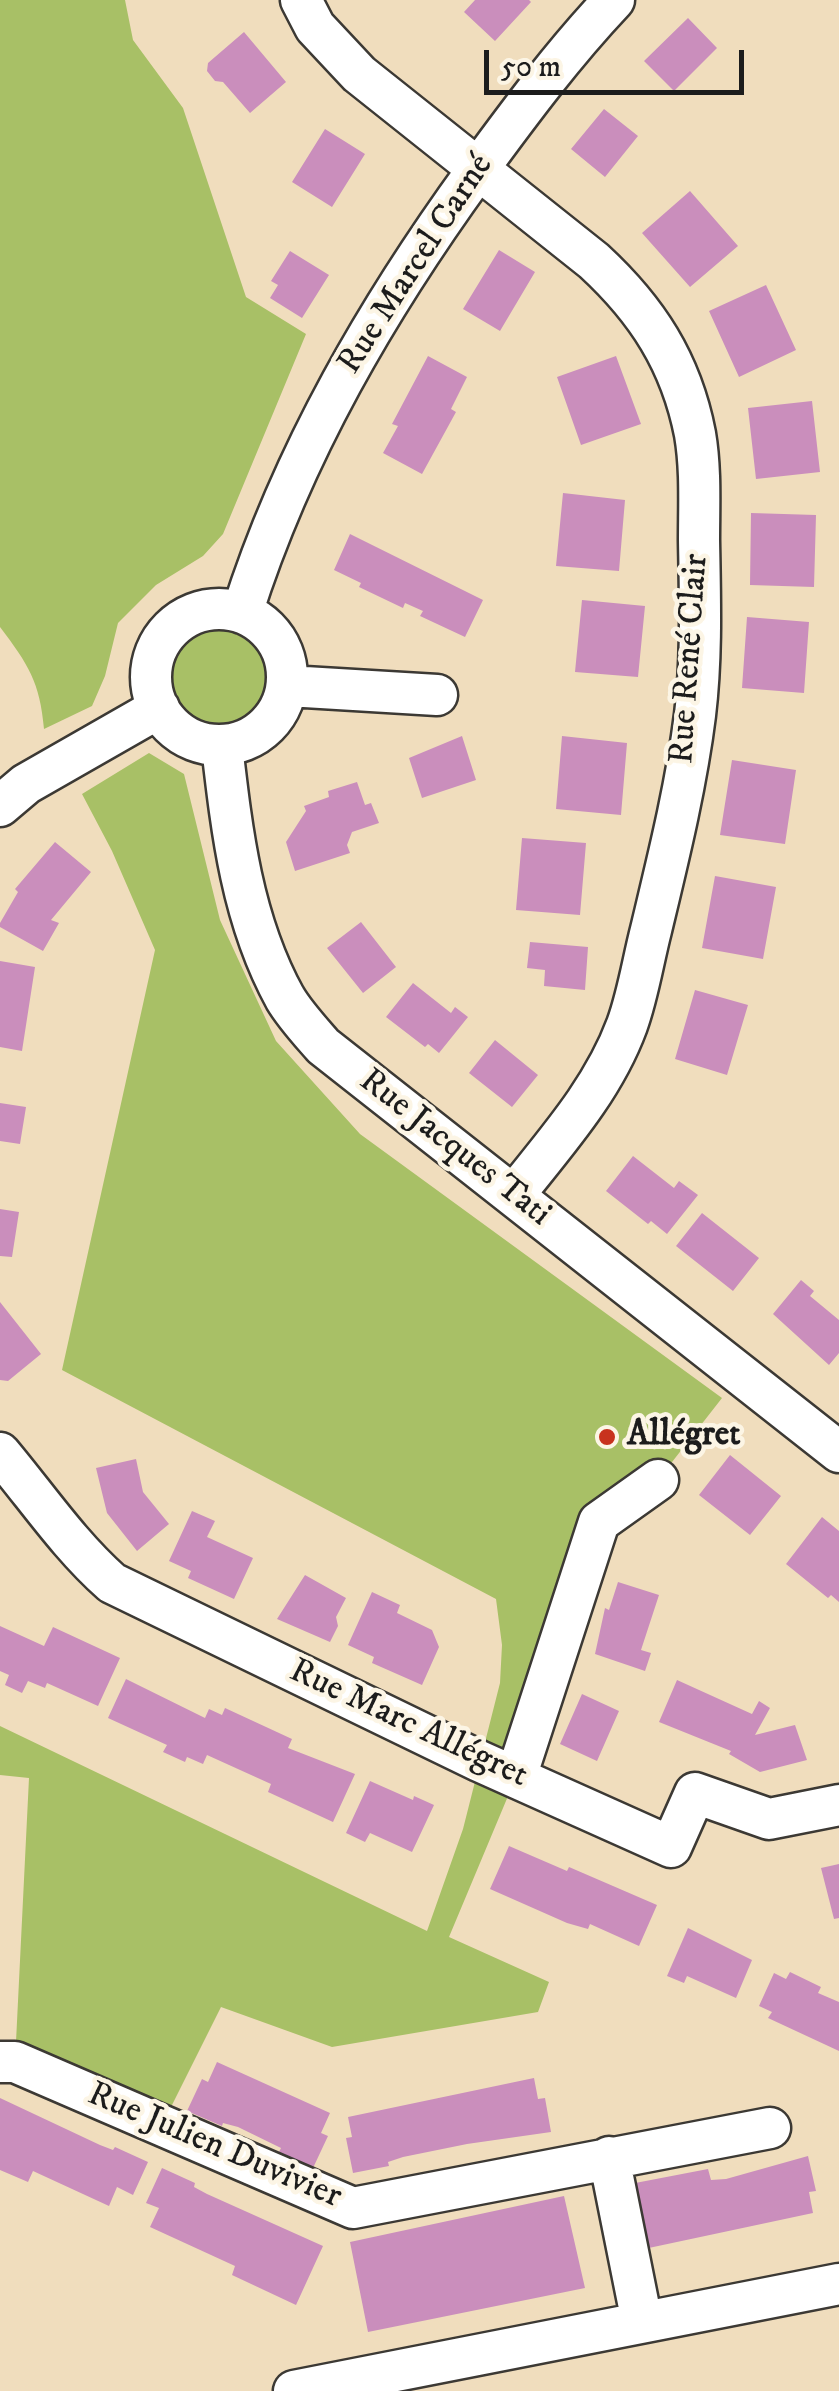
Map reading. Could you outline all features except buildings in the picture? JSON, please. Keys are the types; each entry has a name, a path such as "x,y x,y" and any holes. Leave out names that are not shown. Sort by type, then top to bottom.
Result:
{"street":[{"name":"Rue René Clair","path":"301,0 315,27 360,74 630,294 655,328 679,380 695,435 700,493 695,713 671,846 628,1024 586,1102 514,1195"},
{"name":"Rue Marcel Carné","path":"242,613 274,525 340,384 393,291 528,100 614,0"},
{"path":"215,609 242,613 264,626 280,645 288,670 288,686 280,709 266,728 245,741 222,746 188,738 168,723 158,708 151,682 152,664 168,632 198,612 215,609"},
{"path":"288,686 437,695"},
{"path":"0,806 26,784 158,708"},
{"name":"Rue Jacques Tati","path":"222,746 243,894 261,949 287,1002 323,1046 837,1446"},
{"name":"Rue Marc Allégret","path":"0,1453 78,1553 112,1583 516,1777 672,1847 695,1792 769,1820 839,1805"},
{"path":"516,1777 599,1522 658,1480"},
{"name":"Rue Julien Duvivier","path":"0,2062 15,2062 353,2208 770,2128"},
{"path":"609,2157 642,2322"},
{"path":"294,2391 839,2284"}],"green space":[{"path":"0,0 125,0 133,40 183,108 246,297 306,334 223,534 203,556 156,585 118,623 105,676 92,706 44,729 31,674 0,627"},
{"path":"219,625 239,629 256,640 267,657 271,677 267,697 256,714 239,725 219,729 199,725 182,714 171,697 167,677 171,657 182,640 199,629"},
{"path":"149,753 184,774 220,920 276,1041 360,1134 722,1398 658,1480 599,1522 516,1777 449,1937 549,1982 538,2012 332,2047 221,2007 162,2125 15,2062 29,1778 0,1775 0,1726 427,1931 463,1829 500,1683 502,1645 496,1599 62,1370 155,950 112,851 82,794"}],"place":[{"name":"Allégret","path":"607,1437"}]}
